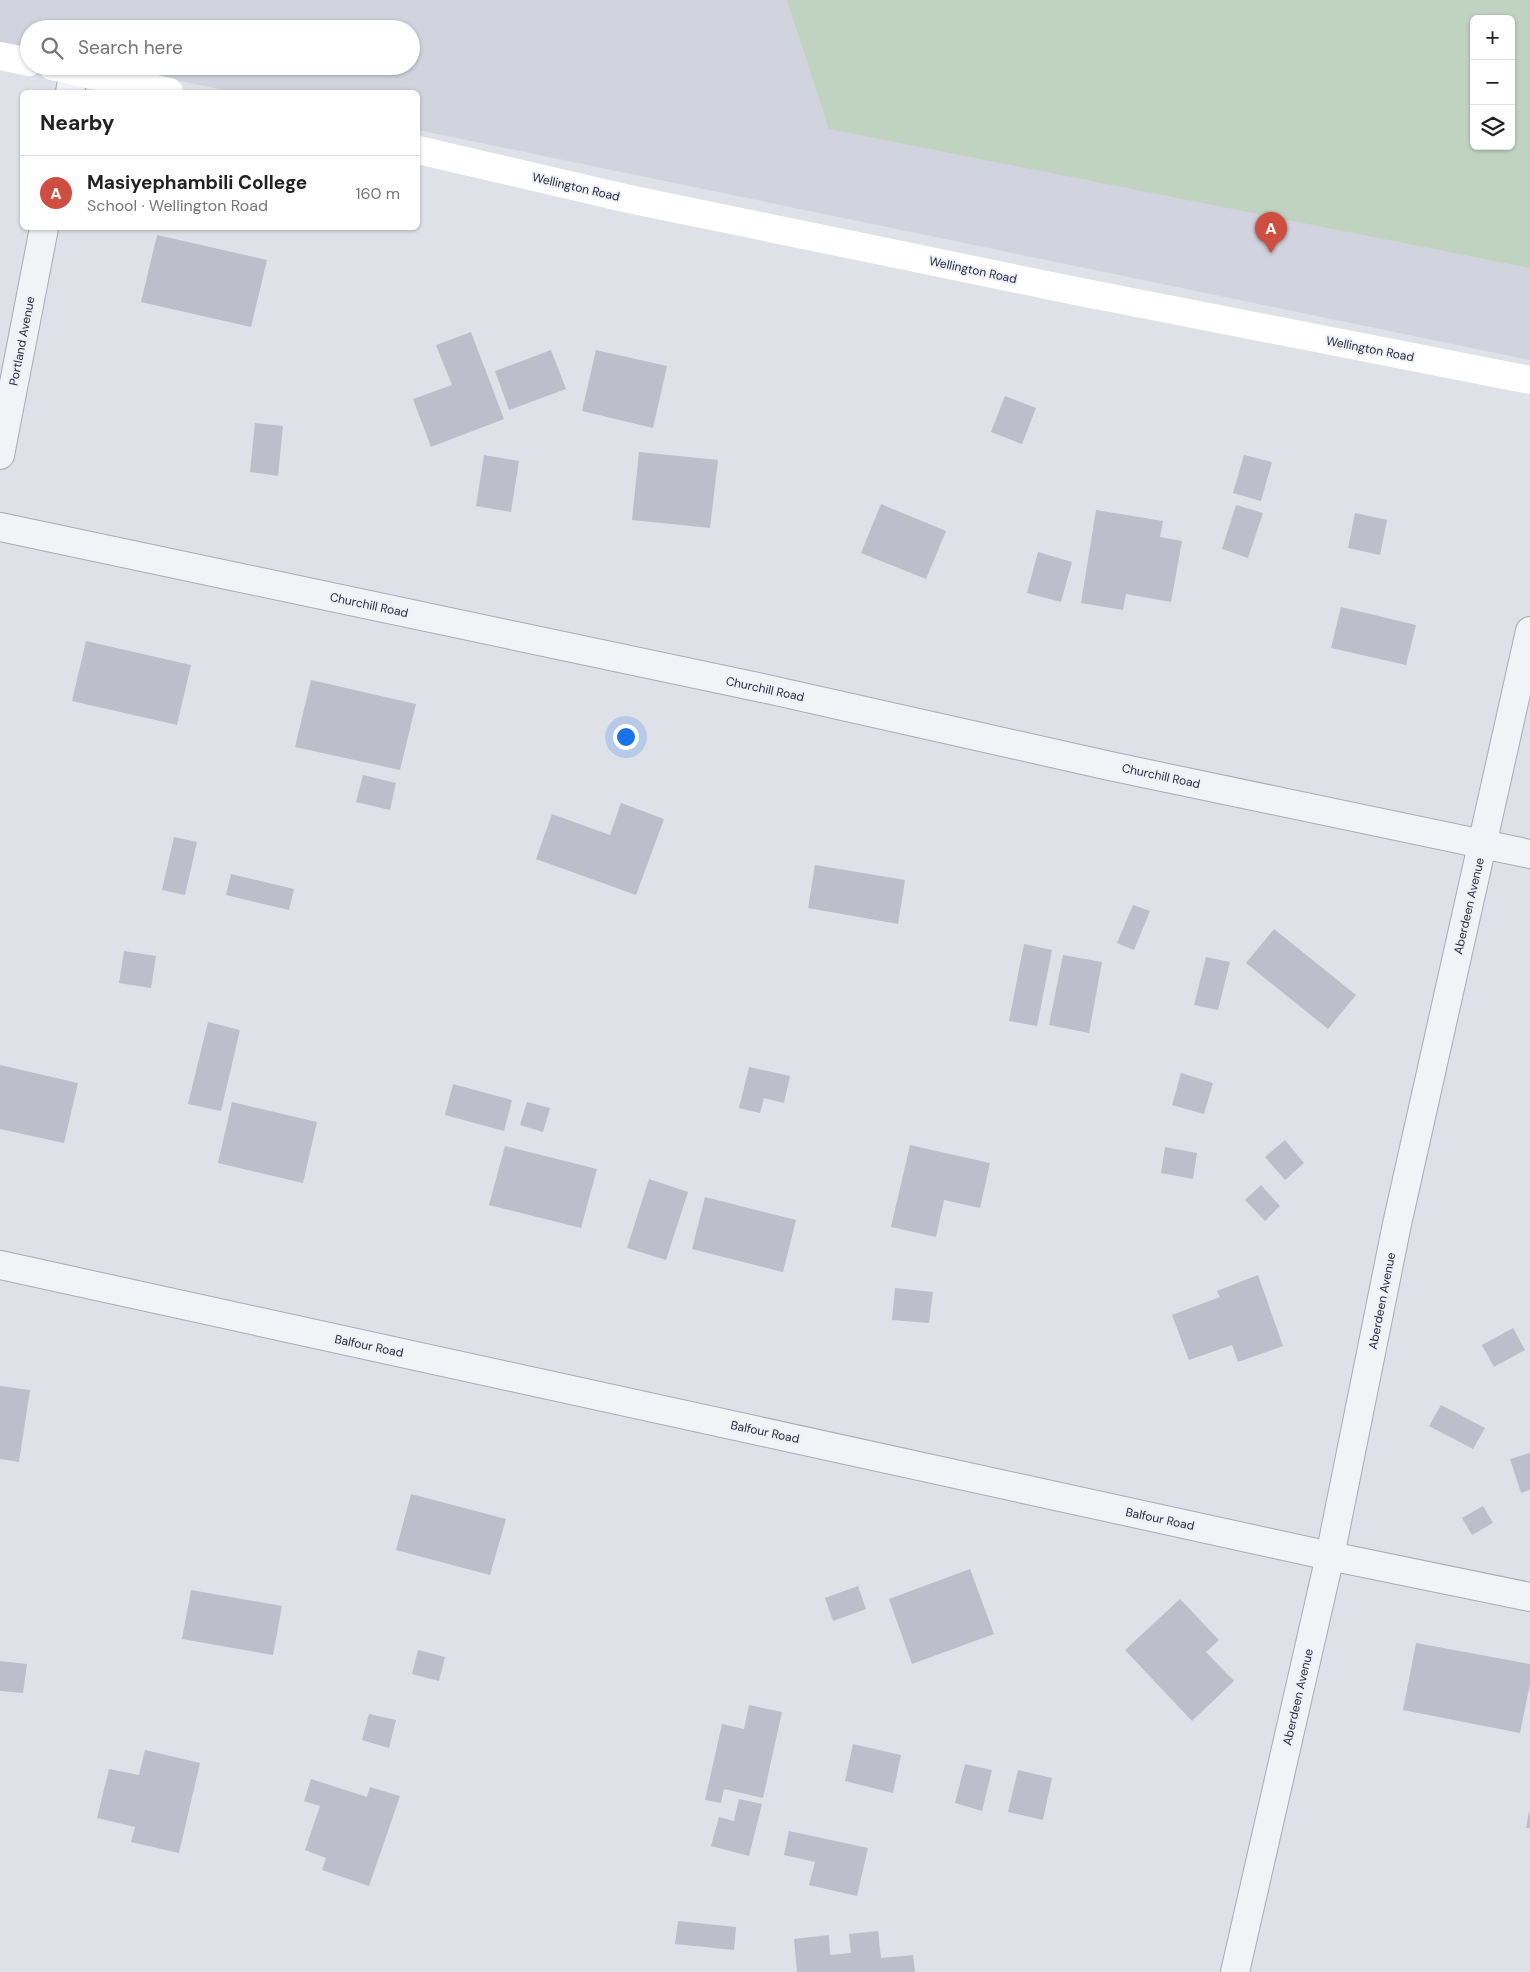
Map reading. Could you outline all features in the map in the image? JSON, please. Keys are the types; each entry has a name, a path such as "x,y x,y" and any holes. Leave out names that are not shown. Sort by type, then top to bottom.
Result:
{"main road":[{"path":"0,56 20,60"},
{"path":"65,76 156,90"},
{"name":"Wellington Road","path":"420,150 629,199 1071,290 1530,380"}],"street":[{"name":"Portland Avenue","path":"0,455 44,230"},
{"name":"Churchill Road","path":"0,527 752,686 1110,766 1530,854"},
{"name":"Aberdeen Avenue","path":"1235,1972 1330,1556 1397,1224 1530,630"},
{"name":"Balfour Road","path":"0,1265 1330,1556 1530,1597"}],"shaded area":[{"path":"0,0 1530,0 1530,360 420,130 420,90 224,90 151,75 420,75 420,20 20,20 20,48 0,44"}],"green space":[{"path":"787,0 1530,0 1530,268 829,129"}],"building":[{"path":"157,235 267,260 251,327 141,302"},
{"path":"471,332 504,419 431,447 413,399 452,385 436,345"},
{"path":"551,350 566,389 509,410 495,371"},
{"path":"596,350 667,366 653,428 582,411"},
{"path":"1005,396 1036,408 1022,444 991,432"},
{"path":"255,423 283,426 278,476 250,472"},
{"path":"639,452 718,460 710,528 632,520"},
{"path":"484,455 519,461 511,512 476,506"},
{"path":"1244,455 1272,462 1261,501 1233,493"},
{"path":"881,504 946,531 926,579 861,553"},
{"path":"1236,505 1263,513 1248,558 1222,549"},
{"path":"1096,510 1163,521 1160,537 1182,541 1171,602 1126,594 1123,610 1081,603"},
{"path":"1355,513 1387,520 1380,555 1348,548"},
{"path":"1038,552 1072,562 1061,602 1027,593"},
{"path":"1341,607 1416,625 1406,665 1331,648"},
{"path":"86,641 191,665 177,725 72,701"},
{"path":"311,680 416,704 400,770 295,747"},
{"path":"363,775 396,783 390,810 356,802"},
{"path":"621,803 664,819 636,895 536,859 552,814 610,835"},
{"path":"174,837 197,842 185,895 162,890"},
{"path":"815,865 905,880 898,924 808,908"},
{"path":"231,874 294,889 289,910 226,895"},
{"path":"1133,905 1150,911 1134,950 1117,943"},
{"path":"1274,929 1356,995 1328,1029 1246,963"},
{"path":"1024,944 1052,950 1037,1026 1009,1021"},
{"path":"124,951 156,956 151,988 119,983"},
{"path":"1063,955 1102,962 1089,1033 1049,1025"},
{"path":"1206,957 1230,962 1218,1010 1194,1005"},
{"path":"208,1022 240,1030 221,1111 188,1104"},
{"path":"0,1065 78,1083 64,1143 0,1129"},
{"path":"749,1067 790,1076 784,1103 764,1098 760,1113 739,1108"},
{"path":"1181,1073 1213,1083 1204,1114 1172,1105"},
{"path":"453,1084 512,1100 504,1131 445,1115"},
{"path":"232,1102 317,1122 303,1183 218,1163"},
{"path":"527,1102 550,1108 543,1132 520,1125"},
{"path":"1285,1140 1304,1163 1285,1180 1265,1157"},
{"path":"910,1145 990,1163 980,1208 944,1200 936,1237 891,1227"},
{"path":"505,1146 597,1169 581,1228 489,1205"},
{"path":"1165,1147 1197,1153 1193,1179 1161,1173"},
{"path":"649,1179 688,1192 666,1260 627,1248"},
{"path":"1261,1185 1280,1206 1265,1221 1245,1200"},
{"path":"705,1197 796,1220 783,1272 692,1249"},
{"path":"1258,1275 1283,1346 1238,1362 1232,1345 1189,1360 1172,1315 1220,1297 1217,1291"},
{"path":"895,1288 933,1292 929,1323 892,1320"},
{"path":"1513,1328 1525,1350 1494,1367 1482,1345"},
{"path":"0,1386 30,1390 19,1462 0,1459"},
{"path":"1441,1405 1485,1428 1473,1449 1429,1426"},
{"path":"1530,1453 1530,1490 1521,1493 1510,1459"},
{"path":"411,1494 506,1519 490,1575 396,1550"},
{"path":"1483,1506 1493,1523 1472,1535 1462,1518"},
{"path":"970,1569 994,1634 912,1664 889,1599"},
{"path":"858,1586 866,1609 833,1621 825,1598"},
{"path":"191,1590 282,1606 273,1655 182,1639"},
{"path":"1180,1599 1219,1640 1206,1652 1234,1681 1192,1721 1125,1650"},
{"path":"1416,1643 1530,1664 1530,1684 1520,1733 1403,1710"},
{"path":"418,1650 445,1657 439,1681 412,1674"},
{"path":"0,1661 27,1664 23,1693 0,1691"},
{"path":"749,1705 782,1712 763,1798 724,1789 721,1803 705,1800 722,1724 744,1729"},
{"path":"369,1714 396,1720 389,1748 362,1740"},
{"path":"853,1744 901,1755 893,1793 845,1781"},
{"path":"145,1750 200,1763 179,1853 131,1842 135,1827 97,1818 109,1769 139,1775"},
{"path":"965,1764 992,1770 982,1811 955,1803"},
{"path":"1018,1770 1052,1778 1043,1820 1008,1812"},
{"path":"311,1779 367,1797 370,1787 400,1796 369,1886 322,1870 326,1858 305,1850 320,1806 304,1801"},
{"path":"739,1799 762,1804 749,1856 711,1846 719,1817 734,1821"},
{"path":"1529,1812 1530,1828 1526,1828"},
{"path":"789,1831 868,1848 857,1896 809,1885 815,1862 784,1855"},
{"path":"678,1921 736,1927 734,1950 675,1944"},
{"path":"878,1931 881,1958 913,1955 915,1972 797,1972 794,1939 829,1935 830,1955 851,1953 849,1934"}],"place":[{"name":"Masiyephambili College","path":"1271,253"}]}
